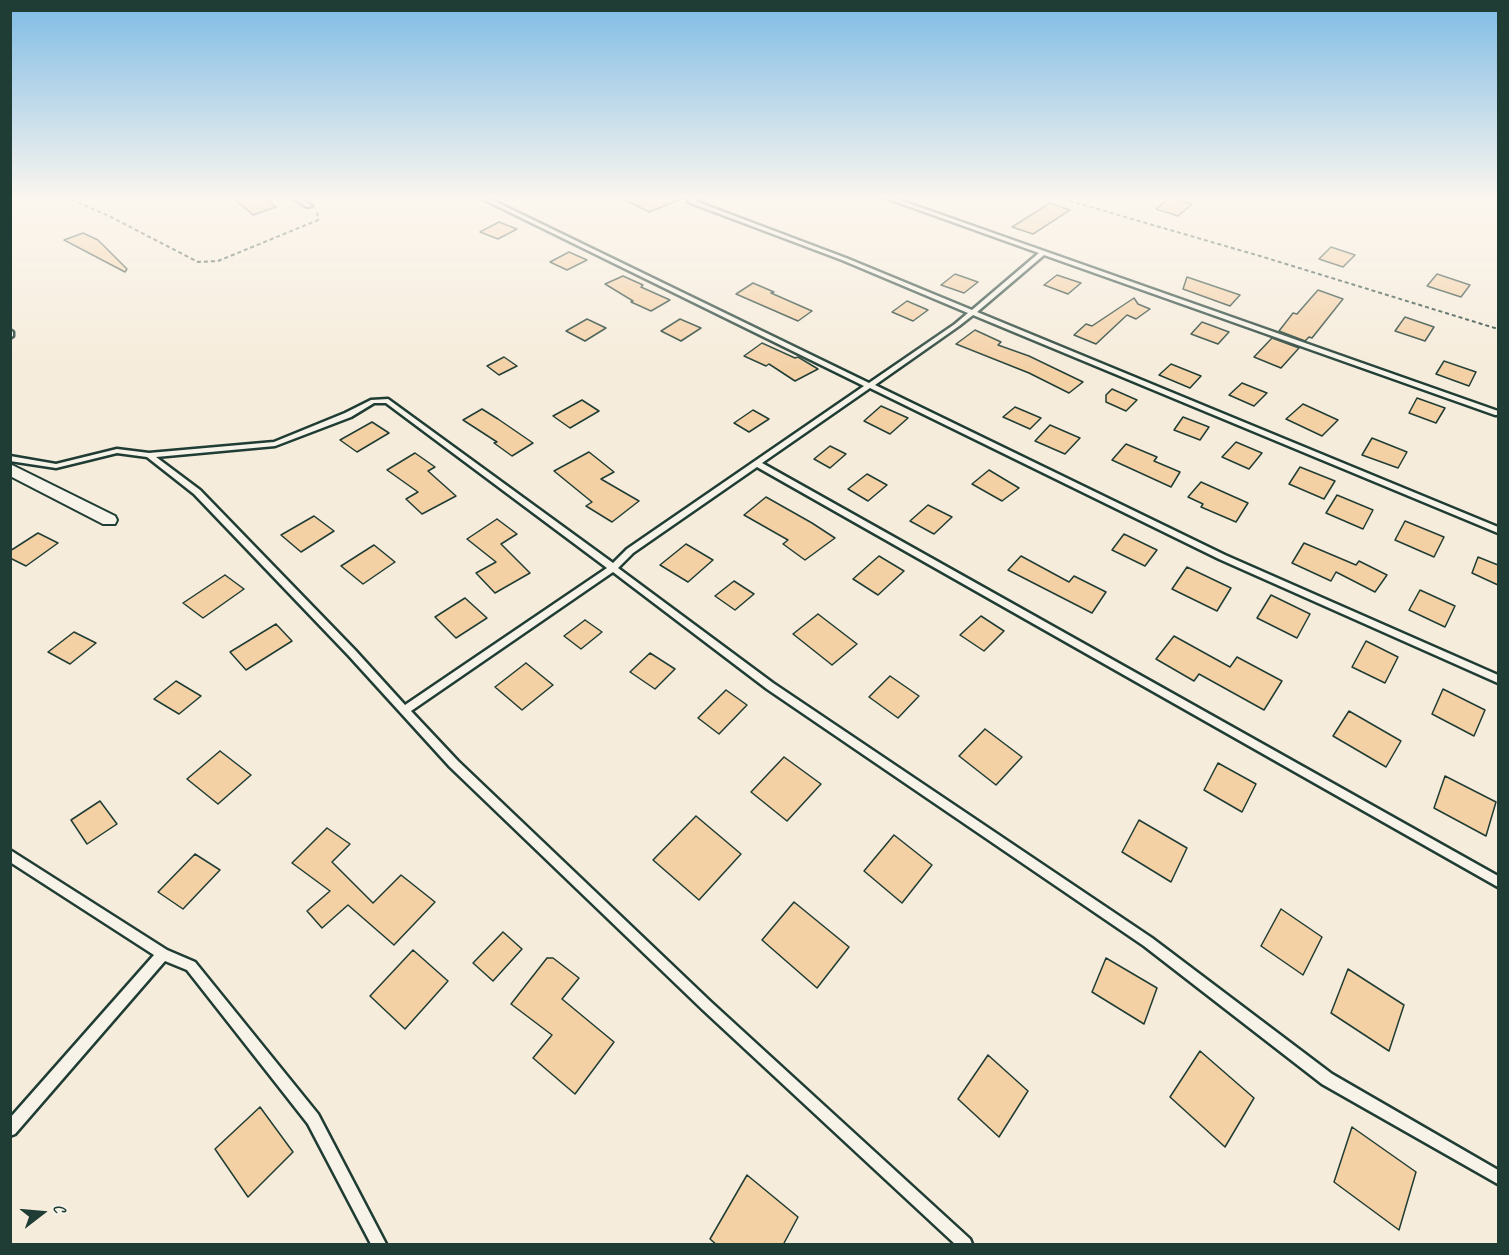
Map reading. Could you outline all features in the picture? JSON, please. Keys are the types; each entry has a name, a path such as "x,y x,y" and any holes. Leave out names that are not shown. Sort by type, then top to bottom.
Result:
{"street":[{"path":"10,469 109,520"}],"lane":[{"path":"602,256 1222,557 1498,679"},
{"path":"835,256 1498,530"},
{"path":"405,711 613,568 630,551 870,386 972,312 1040,256"},
{"path":"1050,256 1498,413"},
{"path":"10,458 56,466 117,451 149,455 275,444 348,416 373,401 388,401 770,686 1148,942 1327,1079 1498,1177"},
{"path":"149,455 197,492 454,764 707,1006 965,1245"},
{"path":"757,464 1498,882"},
{"path":"10,855 163,954 191,966 314,1119 380,1245"},
{"path":"10,1129 163,954"}],"path":[{"path":"186,256 198,262 218,261 231,256"},
{"path":"1259,256 1498,329"}],"building":[{"path":"94,256 114,256 127,269 125,272"},
{"path":"562,256 577,256 587,260 567,270 550,262"},
{"path":"1322,256 1354,256 1343,267 1319,259"},
{"path":"955,274 978,282 964,293 941,285"},
{"path":"1437,274 1470,285 1461,297 1427,286"},
{"path":"1057,275 1081,283 1068,294 1044,285"},
{"path":"623,276 670,300 651,311 631,302 633,301 605,284"},
{"path":"1187,277 1240,295 1230,306 1183,289"},
{"path":"753,283 812,311 798,321 736,294"},
{"path":"1318,290 1343,299 1312,338 1309,337 1305,341 1279,331 1293,313 1297,314"},
{"path":"1134,298 1138,304 1150,309 1136,319 1127,315 1096,344 1074,335 1086,324 1092,326"},
{"path":"907,301 928,310 913,321 892,312"},
{"path":"1405,317 1434,327 1425,341 1395,331"},
{"path":"587,319 606,328 585,341 566,331"},
{"path":"680,319 701,328 681,341 661,331"},
{"path":"1202,322 1229,332 1218,344 1191,334"},
{"path":"975,330 1001,342 998,345 1029,356 1083,382 1069,393 1029,373 956,344"},
{"path":"1272,338 1299,348 1281,368 1254,357"},
{"path":"762,343 795,358 798,357 818,369 795,381 769,364 766,366 744,356"},
{"path":"504,357 517,366 499,375 487,366"},
{"path":"1444,361 1476,372 1469,386 1436,374"},
{"path":"1171,364 1201,376 1190,388 1159,375"},
{"path":"1242,383 1267,393 1254,406 1229,395"},
{"path":"1112,389 1137,400 1126,411 1106,402 1106,395"},
{"path":"1417,398 1445,408 1436,423 1409,413"},
{"path":"582,400 599,411 570,428 553,416"},
{"path":"1303,404 1338,420 1322,436 1286,419"},
{"path":"881,406 908,418 890,434 864,421"},
{"path":"1015,407 1041,418 1030,429 1003,417"},
{"path":"482,409 533,443 512,456 494,443 497,442 463,420"},
{"path":"753,410 769,419 749,432 734,423"},
{"path":"1183,417 1209,427 1200,440 1174,430"},
{"path":"372,422 389,433 357,452 340,440"},
{"path":"1050,425 1080,438 1065,454 1035,441"},
{"path":"1372,438 1407,452 1398,468 1362,455"},
{"path":"1236,442 1262,453 1249,469 1222,457"},
{"path":"1126,444 1157,457 1154,461 1180,472 1171,487 1112,460"},
{"path":"830,446 846,454 830,468 814,459"},
{"path":"589,452 614,472 601,479 639,501 612,522 586,506 592,502 554,471"},
{"path":"415,453 435,467 428,471 456,496 422,514 406,499 418,492 387,470"},
{"path":"1300,467 1335,481 1324,499 1289,484"},
{"path":"989,470 1019,488 1002,501 972,484"},
{"path":"867,474 887,485 868,501 848,489"},
{"path":"1201,482 1248,503 1236,522 1201,507 1203,504 1188,497"},
{"path":"1337,495 1373,510 1363,529 1326,513"},
{"path":"766,497 835,538 805,560 783,544 788,540 744,515"},
{"path":"928,505 952,517 934,534 910,521"},
{"path":"314,516 334,531 301,552 281,535"},
{"path":"497,519 517,534 501,544 530,573 495,593 476,573 496,562 467,539"},
{"path":"1405,521 1444,537 1434,557 1395,540"},
{"path":"38,533 58,543 26,566 10,558 10,551"},
{"path":"1124,534 1157,550 1145,566 1112,550"},
{"path":"1304,543 1356,565 1359,561 1387,575 1375,592 1336,572 1331,581 1292,563"},
{"path":"686,544 713,560 688,582 660,565"},
{"path":"374,545 395,562 363,584 341,566"},
{"path":"879,556 904,571 878,595 853,579"},
{"path":"1021,556 1069,582 1074,576 1106,592 1092,613 1008,570"},
{"path":"1478,557 1498,565 1498,585 1472,573"},
{"path":"1187,567 1231,588 1217,611 1172,589"},
{"path":"225,575 244,589 203,618 183,603"},
{"path":"734,581 754,594 735,610 715,596"},
{"path":"1420,590 1455,606 1445,627 1409,610"},
{"path":"1271,595 1310,614 1297,638 1257,618"},
{"path":"465,598 487,618 456,638 435,617"},
{"path":"818,614 857,644 832,665 793,634"},
{"path":"981,616 1004,631 984,651 960,635"},
{"path":"585,620 602,632 581,649 564,636"},
{"path":"276,624 292,641 246,670 230,652"},
{"path":"74,632 96,643 70,664 48,652"},
{"path":"1174,636 1230,667 1237,657 1282,681 1264,710 1199,674 1194,681 1156,659"},
{"path":"1366,641 1398,657 1385,683 1352,667"},
{"path":"650,653 675,669 655,689 630,672"},
{"path":"526,663 553,685 522,710 495,687"},
{"path":"890,676 919,696 898,718 869,697"},
{"path":"176,681 201,696 179,714 154,699"},
{"path":"1443,689 1485,710 1474,736 1432,714"},
{"path":"726,690 747,705 719,734 698,718"},
{"path":"1349,711 1401,741 1386,767 1333,736"},
{"path":"985,729 1022,757 996,785 959,756"},
{"path":"220,751 251,775 218,804 187,779"},
{"path":"784,757 821,784 787,821 751,792"},
{"path":"1218,763 1256,784 1242,812 1204,790"},
{"path":"1445,776 1496,802 1486,836 1434,808"},
{"path":"100,801 117,824 87,844 71,820"},
{"path":"696,816 741,854 699,900 653,860"},
{"path":"1139,820 1187,848 1171,882 1122,852"},
{"path":"327,828 350,844 332,862 373,903 401,875 435,902 394,945 348,905 322,928 307,911 330,891 292,863"},
{"path":"894,835 932,865 902,903 864,871"},
{"path":"195,854 220,870 183,909 158,892"},
{"path":"794,902 849,947 817,988 762,940"},
{"path":"1281,909 1322,937 1303,975 1261,946"},
{"path":"503,932 522,949 493,981 473,963"},
{"path":"413,950 448,981 405,1029 370,996"},
{"path":"547,958 553,958 579,978 562,999 614,1042 575,1094 533,1058 552,1035 511,1004"},
{"path":"1106,958 1157,988 1144,1024 1092,992"},
{"path":"1348,969 1404,1005 1389,1051 1331,1013"},
{"path":"1200,1051 1254,1098 1225,1147 1170,1097"},
{"path":"988,1055 1028,1091 999,1137 958,1099"},
{"path":"260,1107 293,1152 248,1197 215,1149"},
{"path":"1352,1127 1416,1172 1399,1230 1334,1182"},
{"path":"747,1175 798,1217 783,1245 717,1245 710,1239"}]}
